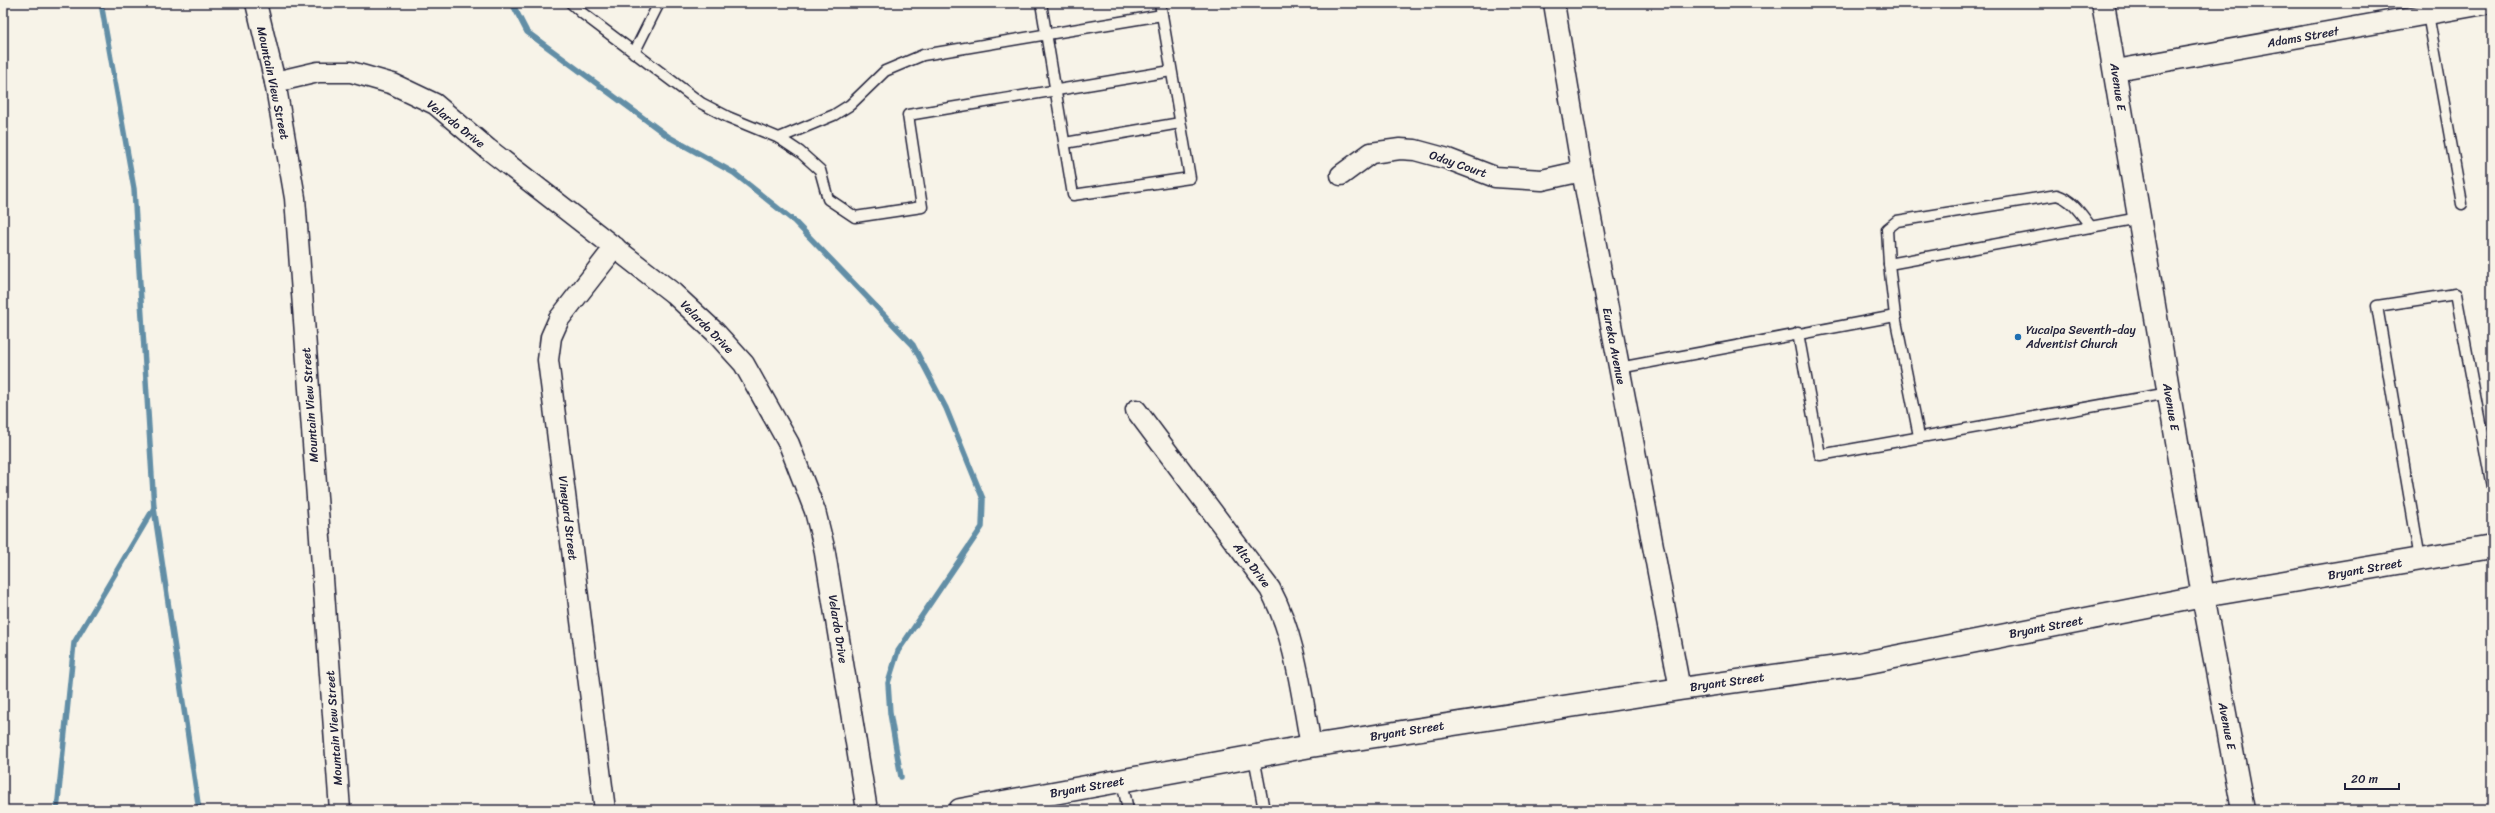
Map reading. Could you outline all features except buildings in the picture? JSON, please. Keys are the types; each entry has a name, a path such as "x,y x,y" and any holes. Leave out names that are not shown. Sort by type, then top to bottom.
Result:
{"street":[{"name":"Mountain View Street","path":"256,3 275,82 295,198 340,810"},
{"name":"Eureka Avenue","path":"1554,3 1582,172 1680,689"},
{"name":"Avenue E","path":"2103,3 2116,70 2139,218 2203,596 2243,810"},
{"name":"Adams Street","path":"2116,70 2427,9 2490,3"},
{"name":"Velardo Drive","path":"275,82 318,72 351,72 393,84 435,104 488,149 615,247 678,298 715,332 744,364 789,444 816,512 824,547 867,810"},
{"name":"Oday Court","path":"1341,175 1371,153 1400,149 1415,150 1448,159 1496,177 1542,180 1582,172"},
{"name":"Vineyard Street","path":"605,810 548,360 551,337 559,319 615,247"},
{"name":"Alta Drive","path":"1136,410 1270,588 1283,613 1292,641 1311,746"},
{"name":"Bryant Street","path":"960,810 1311,746 1680,689 1859,664 2203,596 2492,547"}],"lane":[{"path":"571,3 701,103 728,117 779,138 800,152 820,170 828,199 855,218 922,207 908,115 1171,71"},
{"path":"634,52 659,3"},
{"path":"1041,3 1073,195 1190,178 1160,3"},
{"path":"2427,9 2462,204"},
{"path":"779,138 840,111 850,105 885,71 906,60 924,55 1162,15"},
{"path":"1064,143 1180,124"},
{"path":"1919,436 1894,316 1887,229 1897,221 2056,195 2064,197 2075,205 2091,227"},
{"path":"1889,264 2139,218"},
{"path":"2420,559 2377,306 2456,294 2492,487"},
{"path":"1619,368 1894,316"},
{"path":"1798,334 1820,455 1919,436 2169,393"},
{"path":"1254,757 1264,810"},
{"path":"1122,781 1128,810"}],"waterway":[{"path":"101,3 134,189 154,508 199,810"},
{"path":"512,3 527,32 669,137 734,173 794,221 913,345 946,408 983,499 982,527 898,651 888,683 890,713 901,777"},
{"path":"57,810 74,643 154,508"}],"place":[{"name":"Yucaipa Seventh-day Adventist Church","path":"2018,337"}]}
